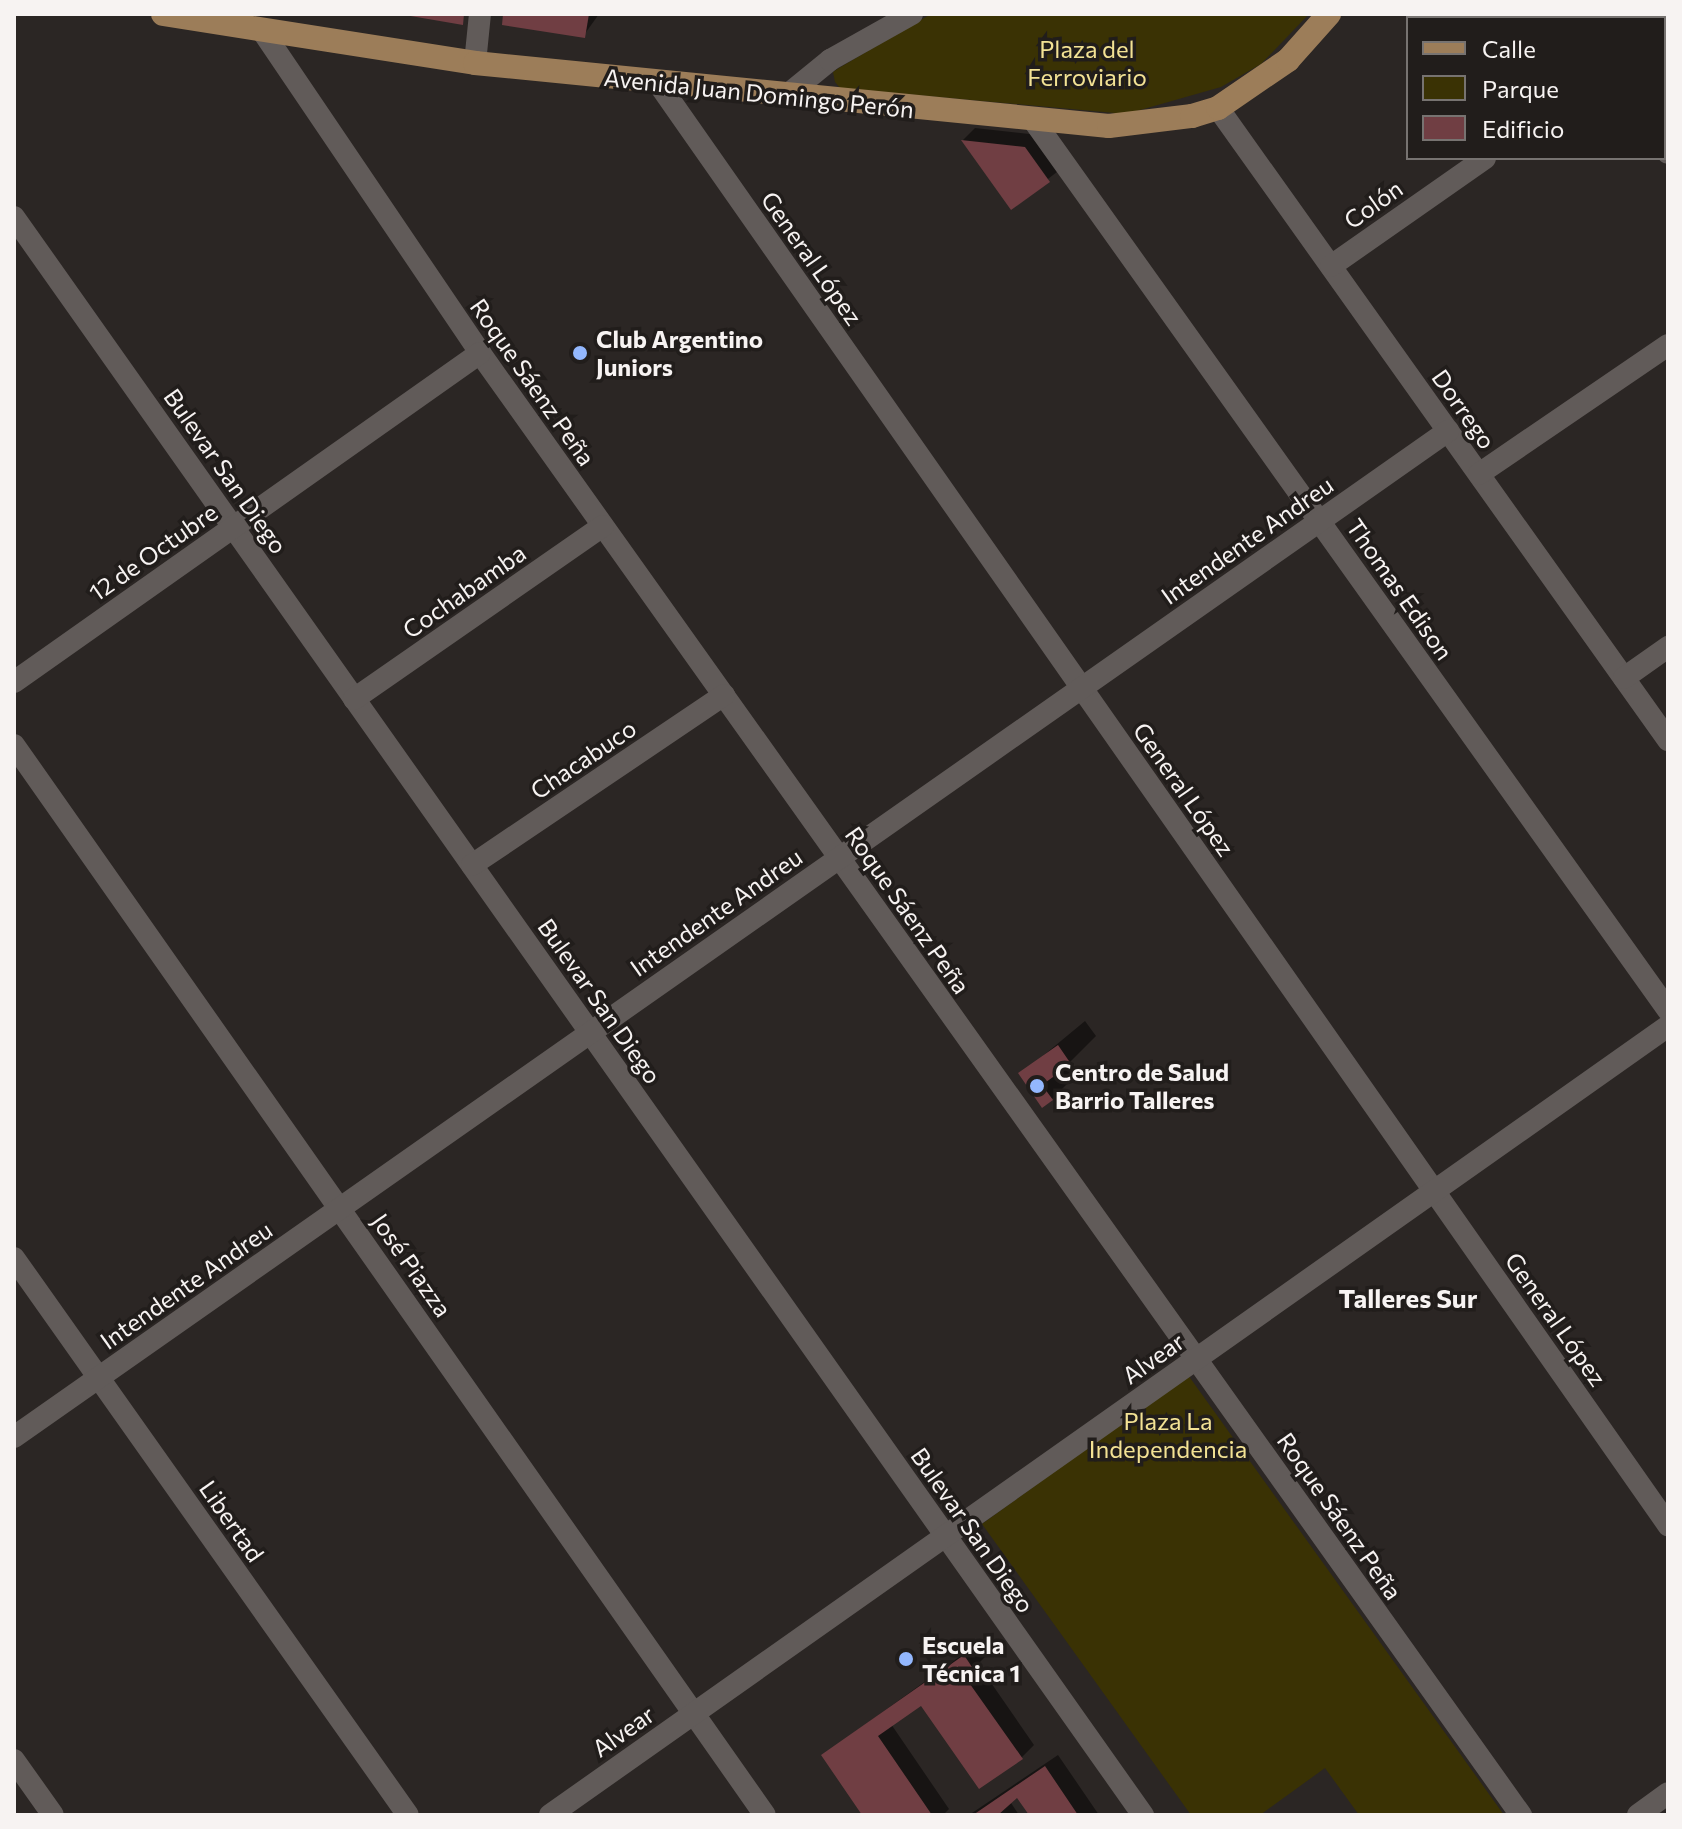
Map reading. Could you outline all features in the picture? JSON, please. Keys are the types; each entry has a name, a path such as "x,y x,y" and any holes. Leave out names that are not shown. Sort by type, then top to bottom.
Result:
{"main road":[{"name":"Avenida Juan Domingo Perón","path":"163,14 475,63 1034,121 1109,126 1192,116 1218,108 1277,69 1326,16"}],"street":[{"path":"475,63 480,14"},
{"path":"786,96 830,60 912,14"},
{"name":"Roque Sáenz Peña","path":"261,29 480,353 1521,1815"},
{"name":"General López","path":"658,83 1668,1525"},
{"name":"Dorrego","path":"1218,108 1668,740"},
{"name":"Thomas Edison","path":"1034,121 1668,1010"},
{"name":"Colón","path":"1331,266 1482,160"},
{"name":"Bulevar San Diego","path":"14,217 1143,1815"},
{"path":"1479,474 1668,345"},
{"name":"12 de Octubre","path":"14,682 480,353"},
{"name":"Intendente Andreu","path":"14,1437 1448,431"},
{"name":"Cochabamba","path":"354,699 603,526"},
{"path":"1624,678 1668,647"},
{"name":"Chacabuco","path":"472,865 724,695"},
{"name":"José Piazza","path":"14,745 765,1815"},
{"name":"Alvear","path":"550,1815 1668,1026"},
{"name":"Libertad","path":"14,1258 408,1815"},
{"path":"14,1760 53,1815"},
{"path":"1638,1815 1668,1793"}],"green space":[{"name":"Plaza del Ferroviario","path":"931,14 1309,14 1261,64 1221,87 1126,114 840,88 835,82 833,72"},
{"name":"Plaza La Independencia","path":"1188,1375 1504,1815 1359,1815 1325,1768 1260,1815 1191,1815 982,1524"}],"building":[{"path":"399,14 464,14 463,25"},
{"path":"503,14 589,14 585,38 502,25"},
{"path":"961,140 1025,147 1050,182 1011,210"},
{"path":"1058,1045 1071,1064 1042,1085 1053,1100 1042,1108 1018,1073"},
{"path":"964,1655 974,1670 965,1677 1023,1759 979,1789 921,1706 878,1736 932,1815 862,1815 821,1755"},
{"path":"1045,1766 1078,1815 1029,1815 1017,1798 998,1815 973,1815"}],"place":[{"name":"Club Argentino Juniors","path":"580,353"},
{"name":"Centro de Salud Barrio Talleres","path":"1037,1086"},
{"name":"Escuela Técnica 1","path":"906,1659"}],"district":[{"name":"Talleres Sur","path":"1408,1298"}]}
